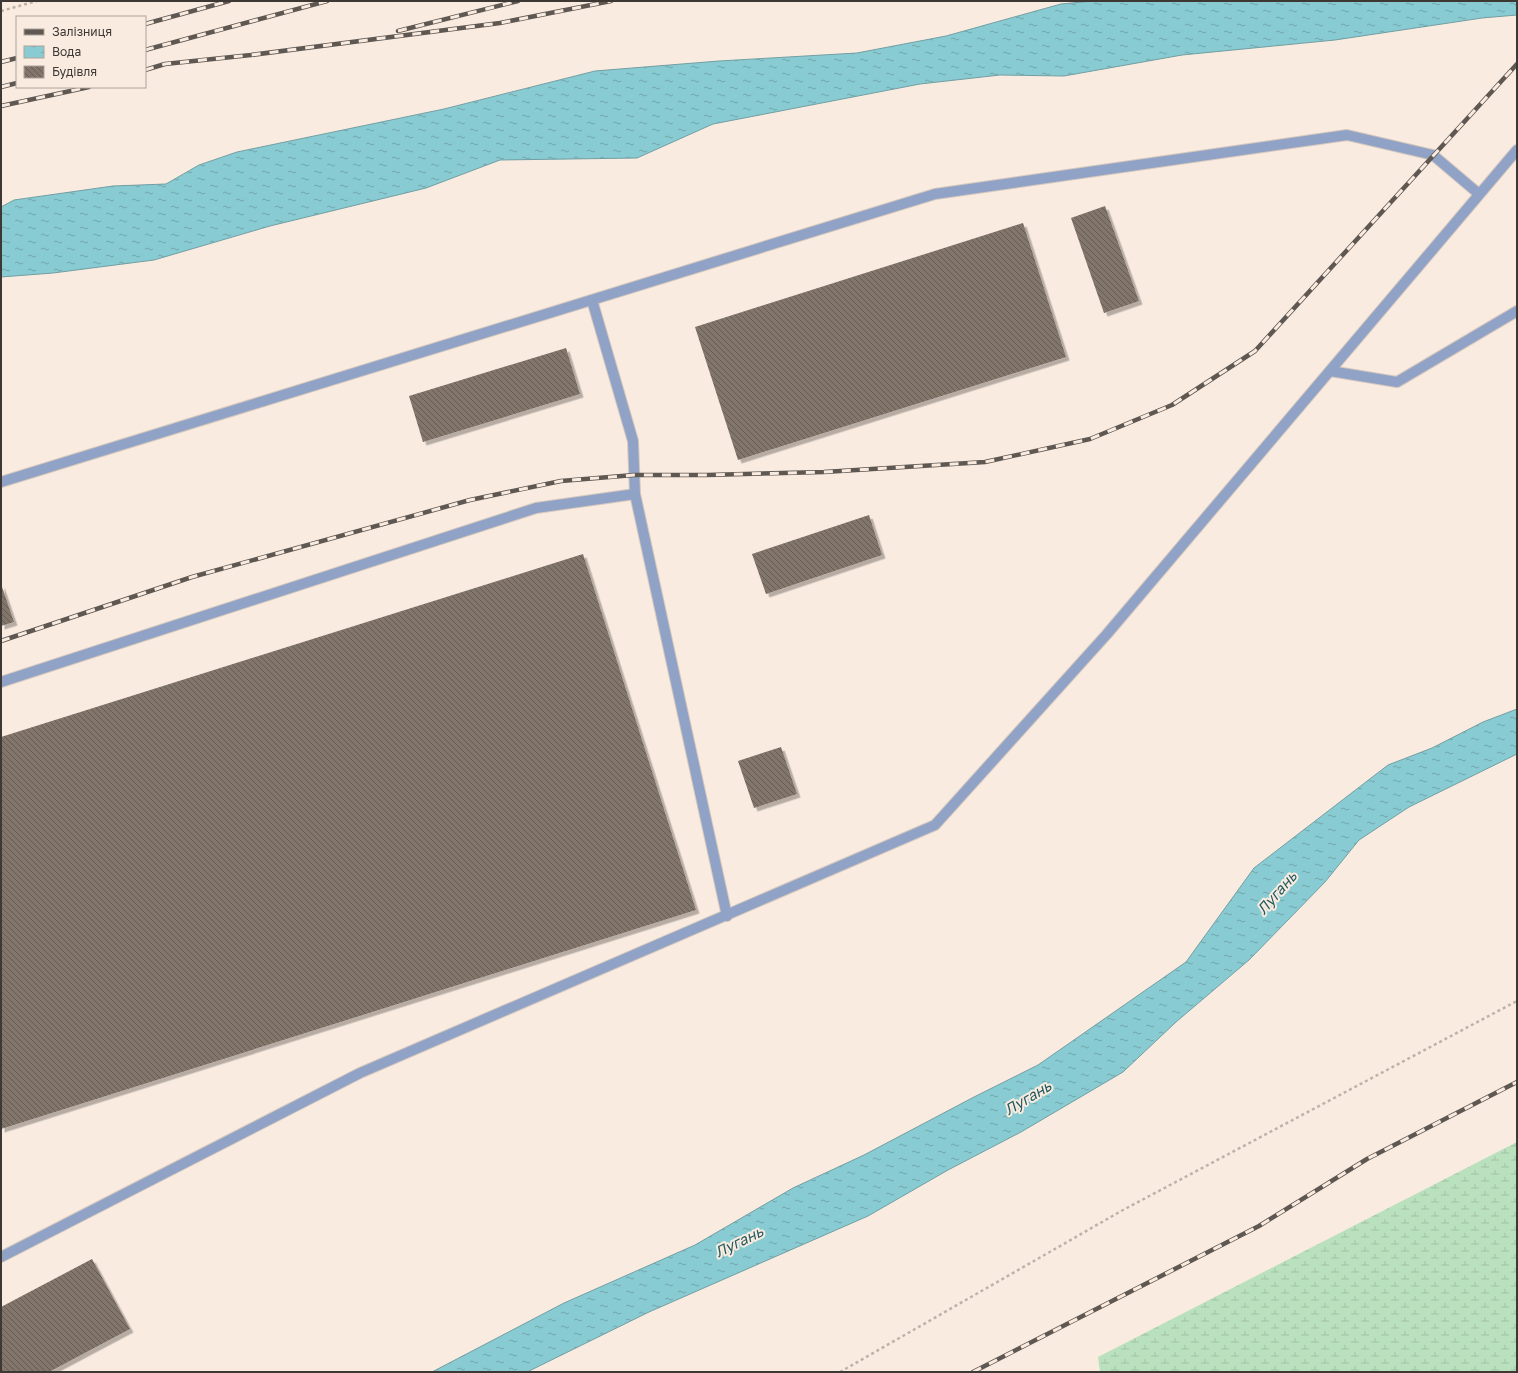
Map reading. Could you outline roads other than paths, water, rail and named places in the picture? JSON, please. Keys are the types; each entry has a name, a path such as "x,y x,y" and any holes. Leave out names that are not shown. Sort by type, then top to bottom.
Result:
{"lane":[{"path":"1,482 935,194 1347,135 1432,155 1479,194"},
{"path":"1,1257 360,1073 727,916 934,825 1106,634 1517,150"},
{"path":"592,300 633,441 635,494 727,916"},
{"path":"1330,371 1397,382 1517,311"},
{"path":"1,682 536,508 635,494"}],"water":[{"path":"1093,1 1517,1 1517,15 1482,18 1335,40 1182,55 1064,76 1000,75 920,84 713,124 637,158 500,160 426,188 270,226 154,260 53,273 1,277 1,207 14,200 113,186 166,184 199,165 237,152 444,109 595,71 719,61 857,53 946,36 1061,4"},
{"name":"Лугань","path":"1517,709 1517,754 1409,807 1359,840 1325,882 1249,960 1176,1022 1123,1072 1021,1132 948,1170 868,1216 649,1312 527,1372 432,1372 564,1303 695,1245 793,1188 864,1155 1038,1065 1186,962 1254,868 1388,765 1432,748 1483,722"}],"railway":[{"path":"146,24 229,1"},
{"path":"146,50 327,1"},
{"path":"398,31 518,1"},
{"path":"146,70 165,64 251,55 500,23 611,1"},
{"path":"1,62 16,58"},
{"path":"1,641 192,577 470,500 561,481 634,475 824,472 985,462 1090,439 1172,405 1255,351 1517,64"},
{"path":"1,87 16,83"},
{"path":"1,106 84,88"},
{"path":"973,1372 1259,1226 1367,1159 1517,1082"}]}
